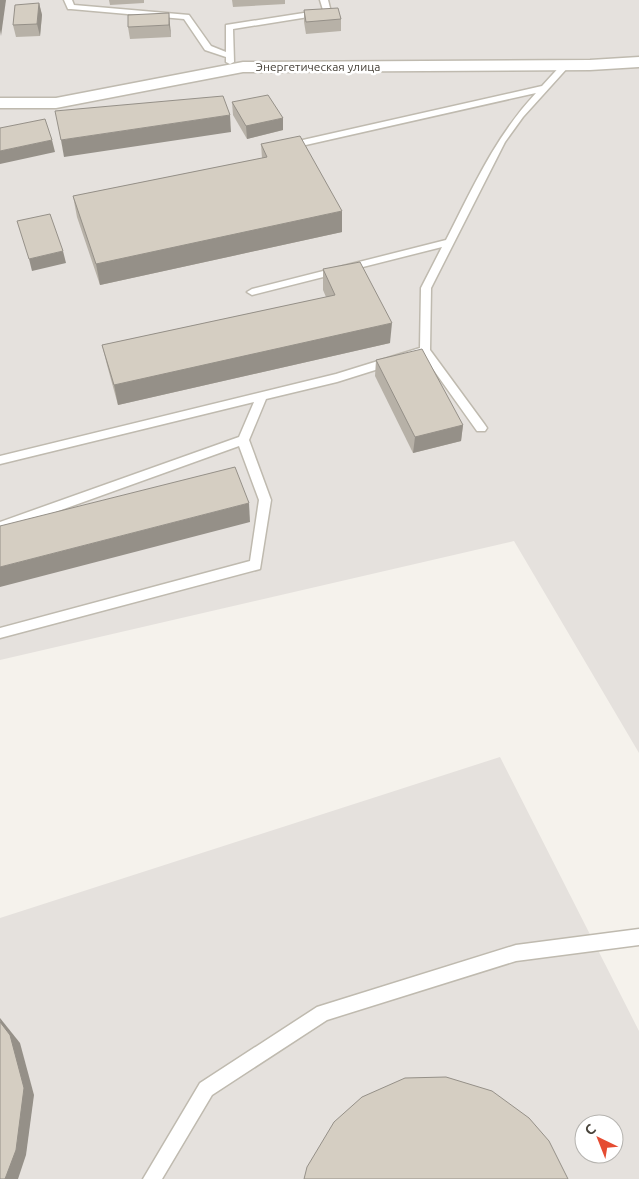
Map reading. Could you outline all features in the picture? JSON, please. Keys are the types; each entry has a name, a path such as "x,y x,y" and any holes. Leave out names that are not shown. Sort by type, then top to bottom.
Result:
{"street":[{"name":"Энергетическая улица","path":"0,103 56,104 230,63 243,67 566,65 639,62"}],"lane":[{"path":"68,0 71,7 186,17 208,48 230,63"},
{"path":"230,63 229,27 327,12 324,0"},
{"path":"481,428 425,350 426,288 501,142 520,115 566,65"},
{"path":"280,148 545,88"},
{"path":"252,292 450,242"},
{"path":"0,460 336,378 425,350"},
{"path":"0,633 256,565 265,500 243,440 262,396"},
{"path":"0,527 243,440"},
{"path":"152,1179 206,1089 323,1013 516,953 639,937"}],"shaded area":[{"path":"0,0 639,0 639,753 514,541 0,660"},
{"path":"500,757 639,1031 639,1179 0,1179 0,918"}],"building":[{"path":"39,3 37,24 13,25 15,5"},
{"path":"338,8 341,19 306,22 304,10"},
{"path":"169,13 169,25 128,27 128,15"},
{"path":"268,95 283,118 246,126 232,102"},
{"path":"223,96 230,115 61,140 55,111"},
{"path":"45,119 52,140 0,151 0,128"},
{"path":"300,136 342,211 96,264 73,196 267,157 261,144"},
{"path":"50,214 63,251 29,259 17,221"},
{"path":"360,262 392,323 114,385 102,345 335,295 323,269"},
{"path":"422,349 463,425 415,437 376,360"},
{"path":"235,467 249,503 0,567 0,526"},
{"path":"0,1022 10,1035 24,1088 16,1150 5,1179 0,1179"},
{"path":"446,1077 492,1091 529,1118 549,1141 568,1179 304,1179 307,1167 334,1122 362,1097 405,1078"}]}
